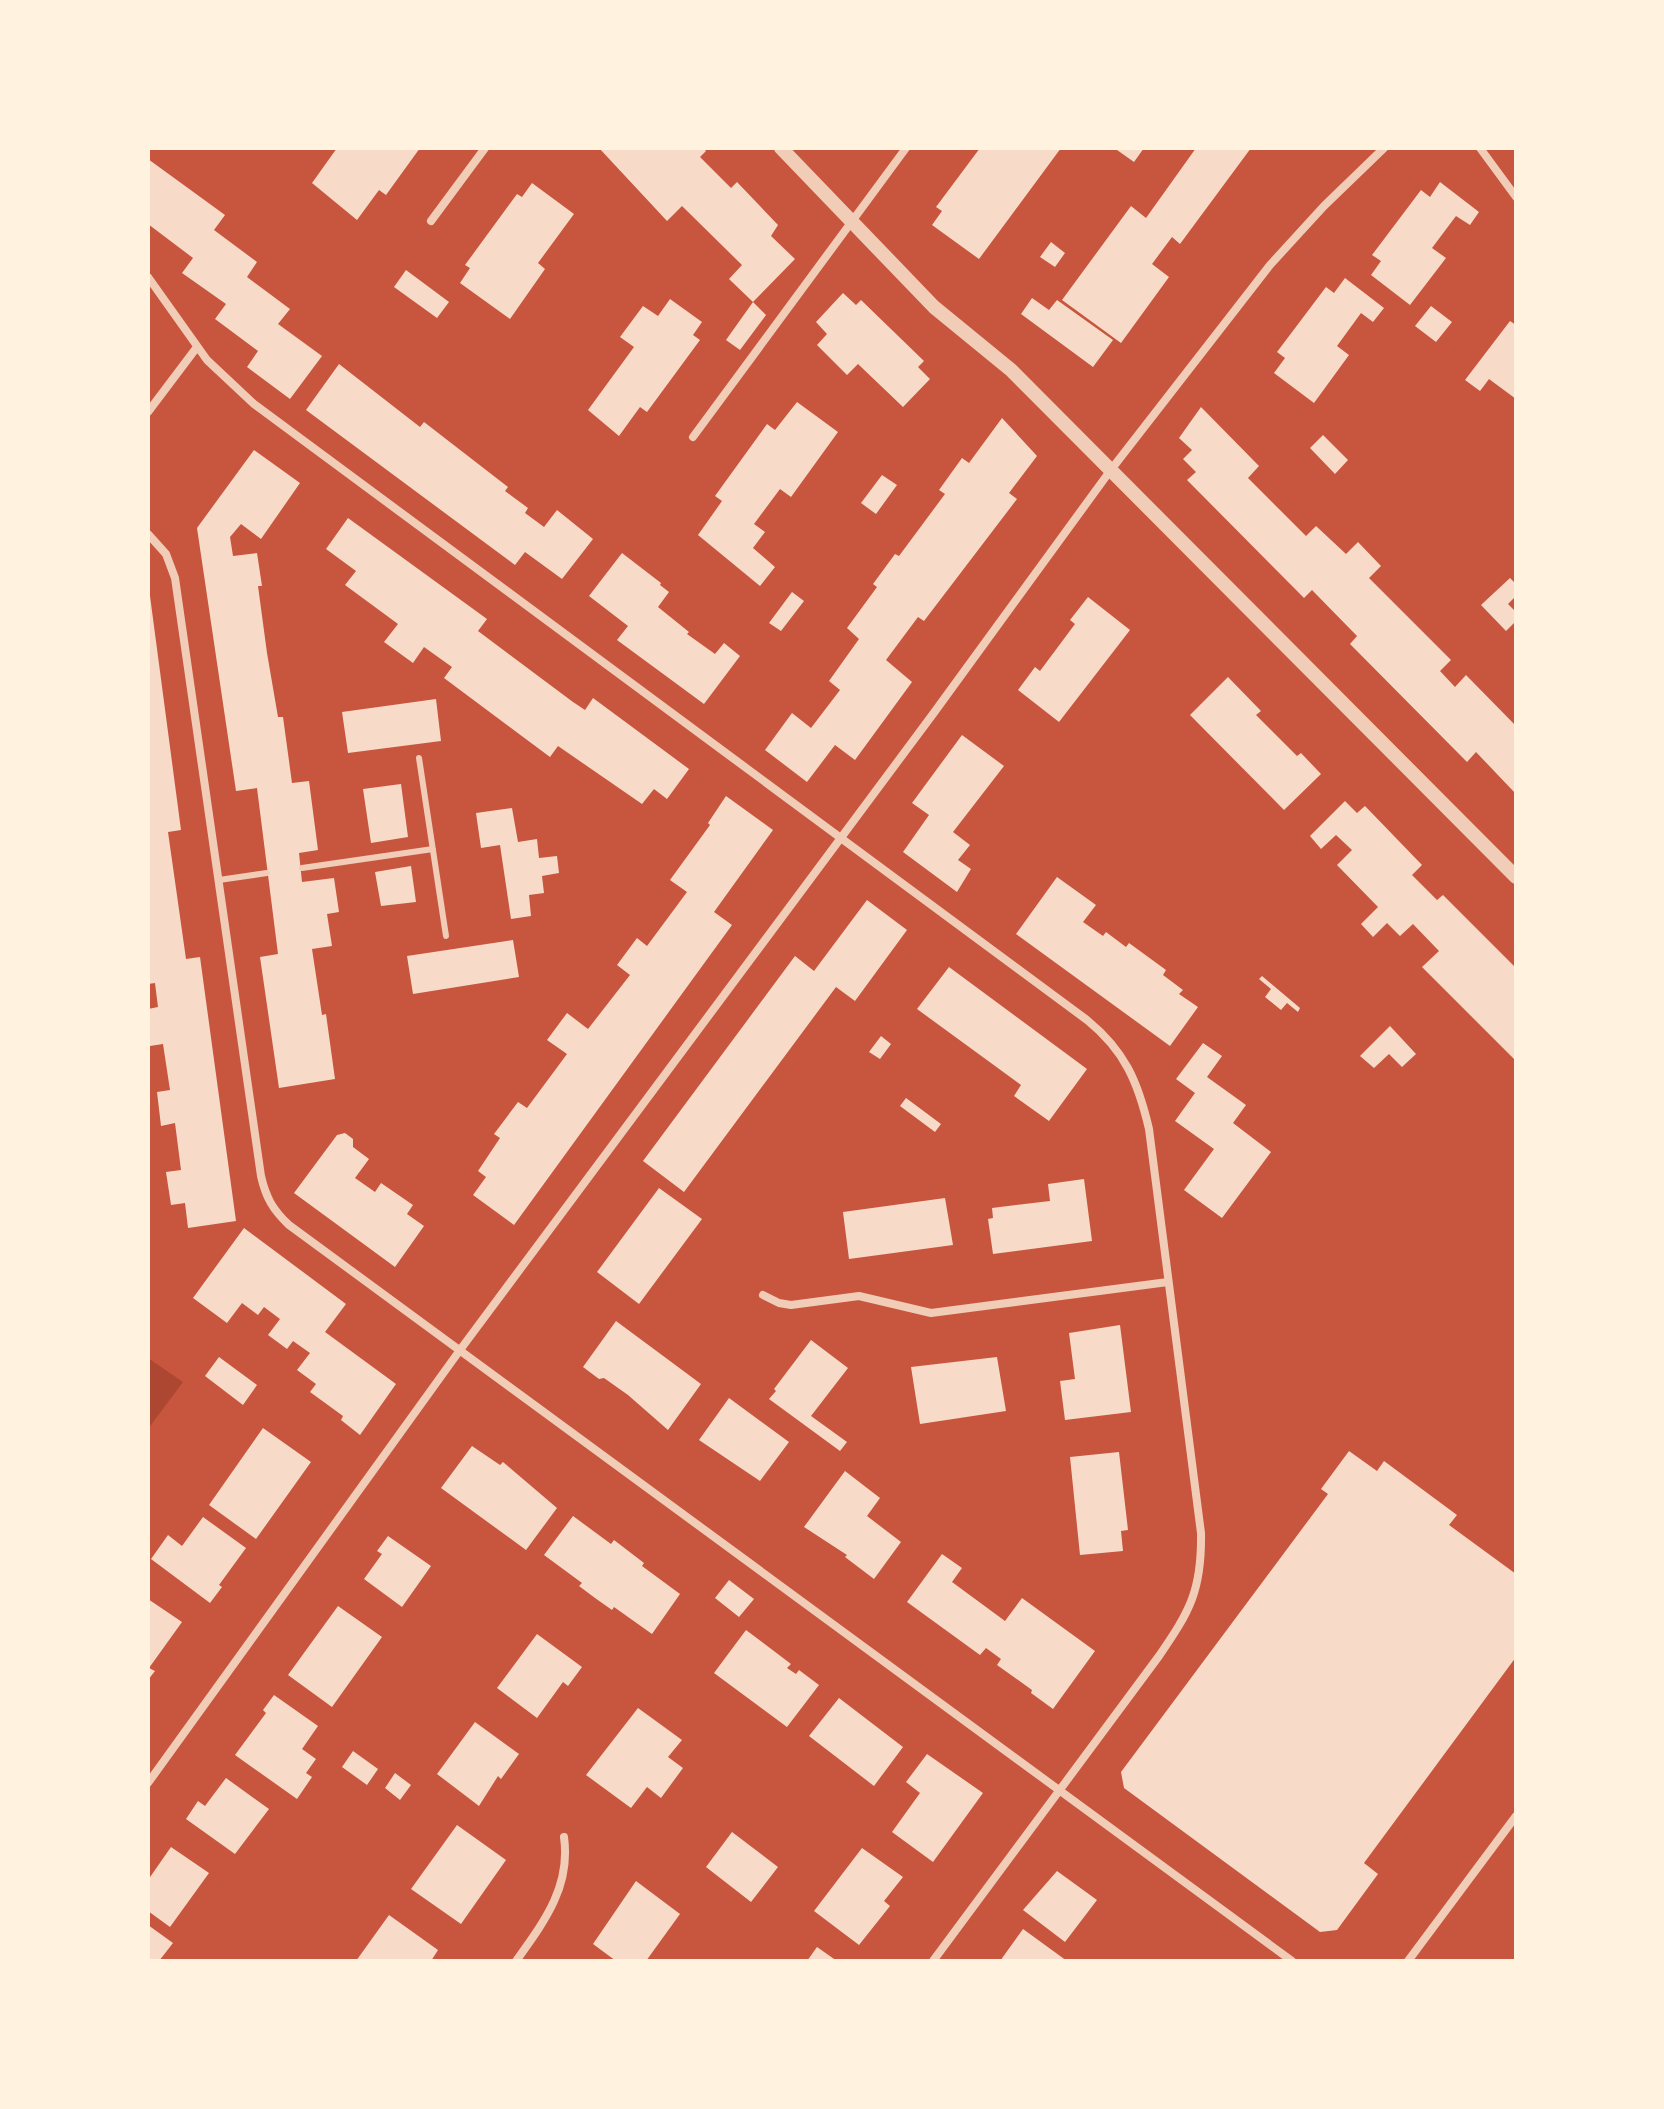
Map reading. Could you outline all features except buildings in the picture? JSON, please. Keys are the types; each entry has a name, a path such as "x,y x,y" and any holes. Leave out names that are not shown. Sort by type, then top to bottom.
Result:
{"street":[{"path":"431,221 485,148"},
{"path":"781,148 934,307 1011,370 1516,877"},
{"path":"693,437 906,148"},
{"path":"148,1783 460,1350 1110,471 1270,265 1324,206 1384,148"},
{"path":"1480,148 1516,197"},
{"path":"148,277 197,347 236,389 1087,1020 1102,1032 1124,1059 1141,1093 1149,1129 1201,1533 1202,1561 1198,1584 1176,1631 933,1961"},
{"path":"148,412 197,347"},
{"path":"148,534 166,554 175,578 261,1176 266,1196 275,1212 1292,1961"},
{"path":"763,1295 791,1305 859,1296 931,1313 1168,1282"},
{"path":"1408,1961 1516,1816"},
{"path":"516,1961 556,1900 565,1872 564,1837"}],"lane":[{"path":"419,758 446,936"},
{"path":"302,868 433,849"},
{"path":"219,880 267,873"}],"shaded area":[{"path":"148,1358 183,1382 148,1429"}]}
